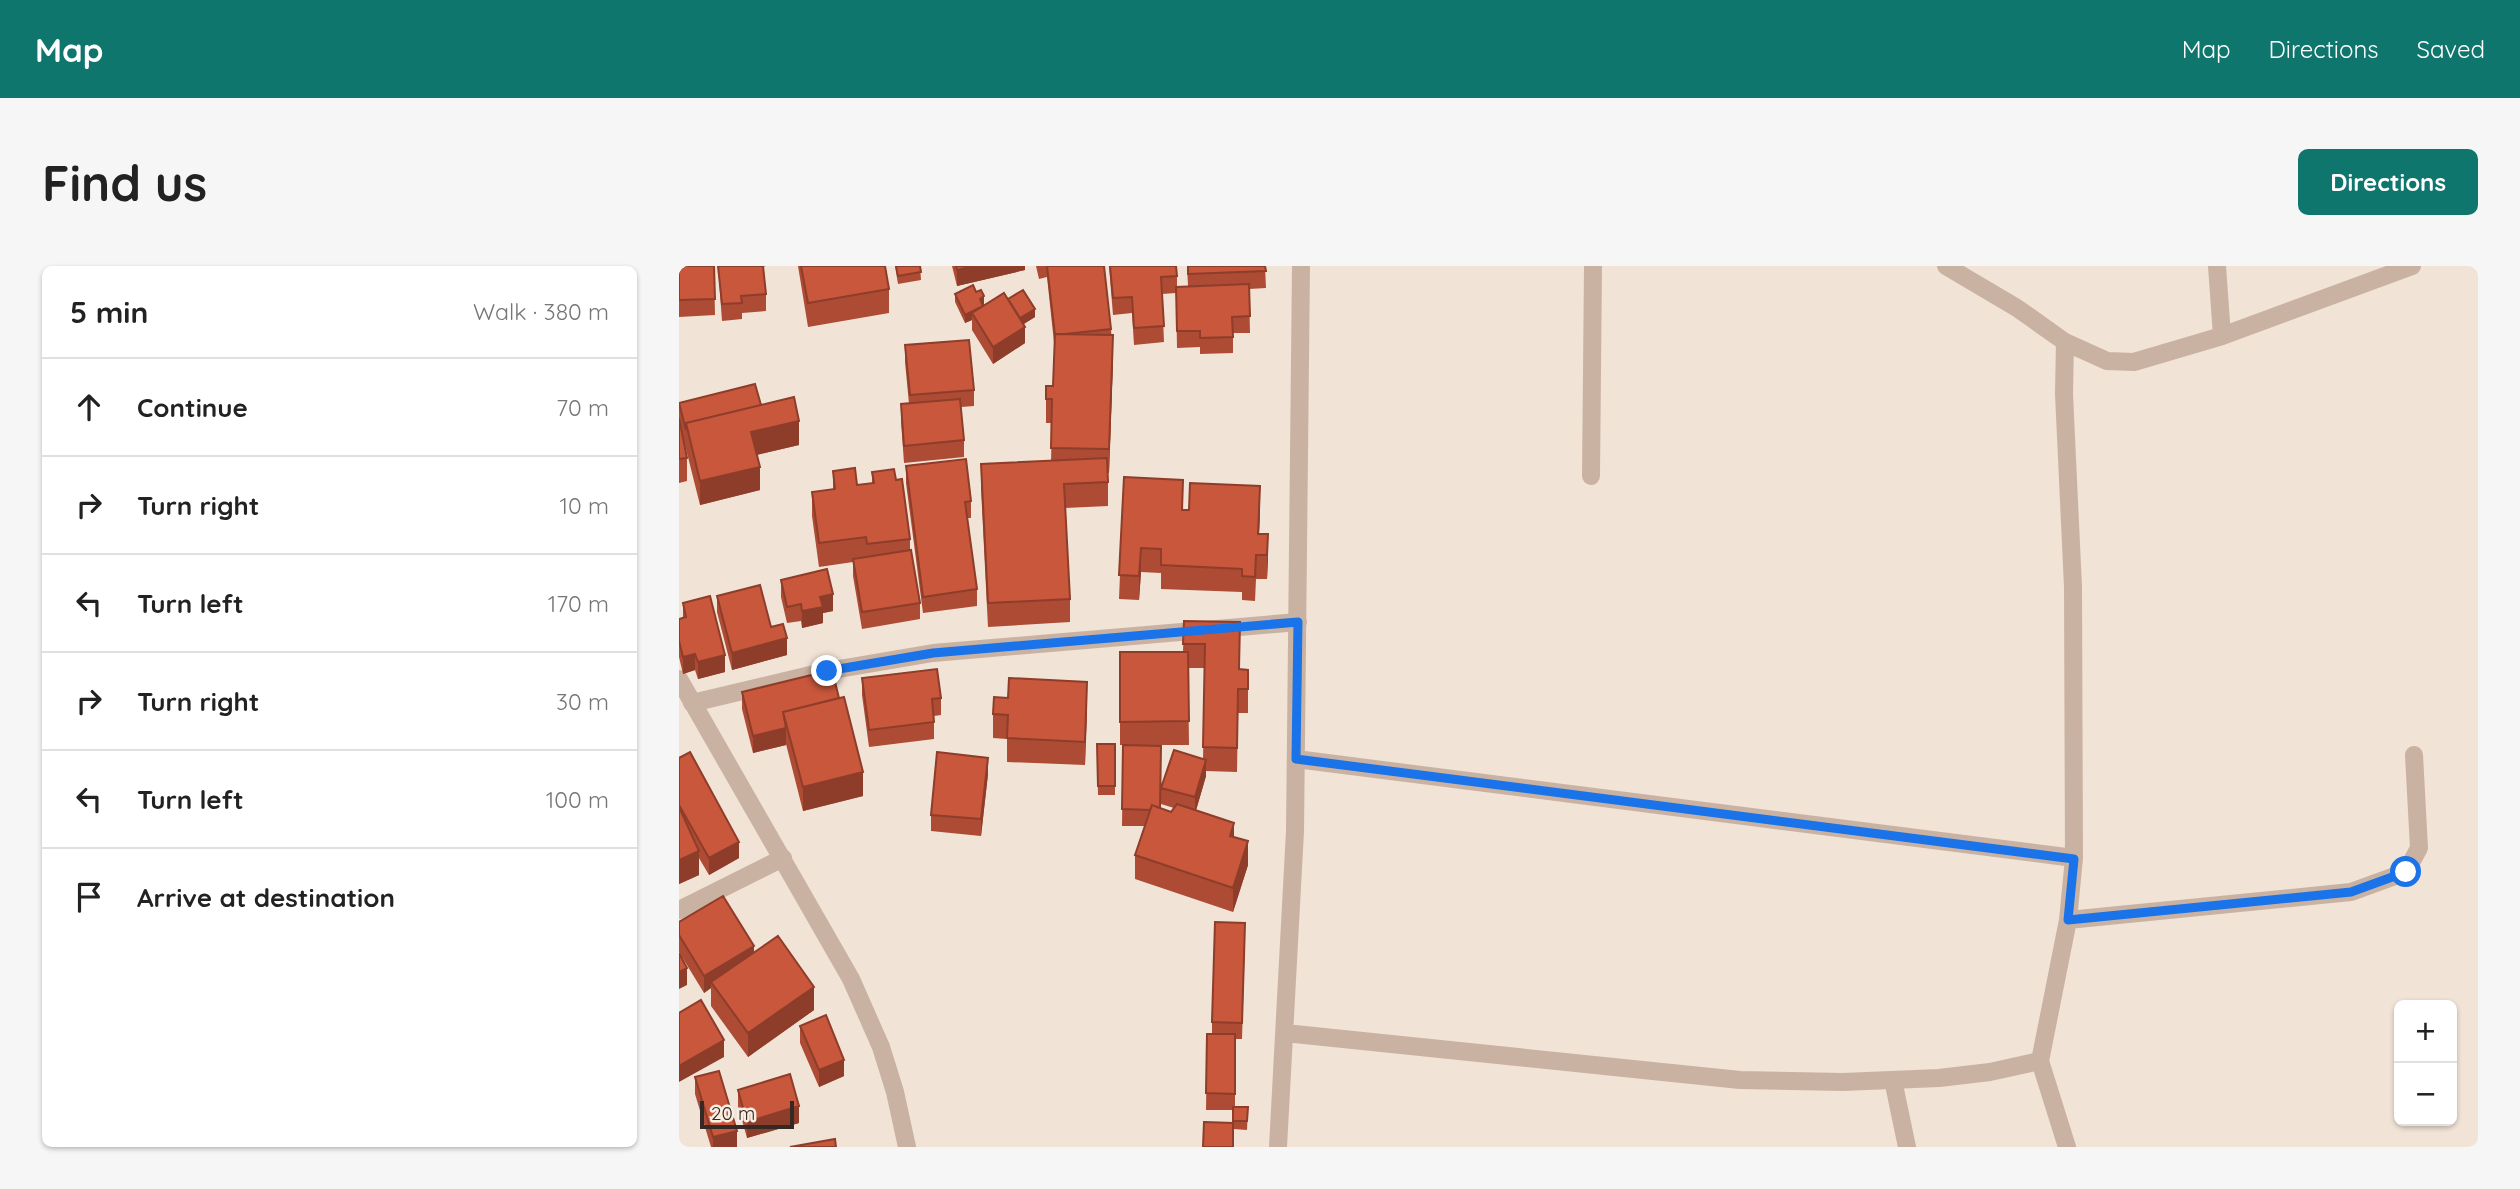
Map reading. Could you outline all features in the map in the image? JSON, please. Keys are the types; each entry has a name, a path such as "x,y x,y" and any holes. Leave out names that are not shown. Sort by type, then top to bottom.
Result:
{"street":[{"path":"1278,1147 1296,759 1301,266"},
{"path":"1591,476 1593,266"},
{"path":"1945,266 2017,308 2065,342 2107,361 2134,362 2222,336 2412,266"},
{"path":"2217,266 2222,336"},
{"path":"2065,342 2064,394 2073,587 2074,859 2068,920 2040,1061 2067,1147"},
{"path":"692,703 827,671 933,653 1298,622"},
{"path":"679,679 851,979 881,1047 907,1147"},
{"path":"2068,920 2351,892 2406,872 2419,848 2414,755"},
{"path":"1296,759 2074,859"},
{"path":"679,910 783,859"},
{"path":"1285,1033 1740,1080 1843,1083 1893,1080 1990,1072 2040,1061"},
{"path":"1893,1080 1907,1147"}],"building":[{"path":"679,266 714,266 715,299 679,300"},
{"path":"718,266 763,266 766,294 741,296 742,303 722,304"},
{"path":"801,266 885,266 889,289 808,303"},
{"path":"896,266 920,266 921,272 898,276"},
{"path":"956,266 973,266 957,270"},
{"path":"1047,266 1104,266 1111,329 1055,335"},
{"path":"1110,266 1176,266 1177,276 1161,277 1164,326 1134,328 1132,297 1113,298"},
{"path":"1188,266 1265,266 1266,271 1188,274"},
{"path":"1249,284 1250,316 1232,317 1233,337 1200,338 1200,331 1177,331 1176,287"},
{"path":"973,285 976,292 981,290 984,296 980,299 983,306 965,315 955,294"},
{"path":"1023,290 1035,309 1020,318 1008,299"},
{"path":"1004,293 1025,327 993,347 972,313"},
{"path":"1055,334 1113,335 1109,449 1051,448 1052,399 1046,399 1046,386 1053,386"},
{"path":"969,340 974,390 910,395 905,345"},
{"path":"755,384 761,405 686,423 686,430 679,403"},
{"path":"794,397 799,421 751,432 760,467 700,481 686,423"},
{"path":"960,399 964,440 904,446 901,404"},
{"path":"679,418 687,458 679,459"},
{"path":"1107,458 1108,482 1064,484 1070,599 988,603 981,464"},
{"path":"966,459 971,501 965,502 977,589 923,597 906,466"},
{"path":"855,468 857,485 874,483 872,472 894,469 896,480 902,479 910,539 867,544 866,537 819,543 812,492 835,489 833,471"},
{"path":"1124,477 1183,480 1182,510 1189,510 1190,483 1260,486 1258,534 1268,534 1267,555 1256,555 1255,577 1242,576 1242,569 1161,565 1161,549 1141,548 1139,576 1119,575"},
{"path":"911,550 920,603 862,612 853,559"},
{"path":"827,569 833,594 820,597 823,607 802,611 801,604 787,607 781,580"},
{"path":"760,585 771,627 783,624 787,638 732,653 717,596"},
{"path":"710,596 725,655 698,662 695,654 683,657 679,641 679,619 686,617 683,603"},
{"path":"1184,621 1240,622 1239,669 1248,670 1248,689 1238,689 1237,748 1203,747 1205,644 1183,644"},
{"path":"1120,652 1188,652 1189,721 1120,722"},
{"path":"937,669 941,698 932,699 934,722 869,730 862,678"},
{"path":"832,670 839,698 783,712 786,728 753,736 742,692"},
{"path":"1009,678 1087,682 1085,742 1007,738 1008,715 993,714 994,697 1008,698"},
{"path":"844,697 863,772 803,787 783,712"},
{"path":"1097,744 1115,744 1115,786 1098,786"},
{"path":"1123,745 1161,746 1160,808 1152,805 1150,810 1122,809"},
{"path":"1174,750 1206,760 1195,797 1161,788"},
{"path":"690,752 739,842 709,858 679,805 679,758"},
{"path":"937,752 988,758 981,819 931,815"},
{"path":"1177,804 1234,823 1230,836 1248,841 1233,888 1135,855 1152,805 1171,812"},
{"path":"679,807 699,851 679,860"},
{"path":"723,896 754,946 704,976 679,935 679,922"},
{"path":"1215,922 1245,923 1242,1023 1212,1022"},
{"path":"778,936 814,987 748,1033 711,982"},
{"path":"679,953 687,968 679,972"},
{"path":"701,1000 724,1040 679,1066 679,1013"},
{"path":"826,1015 844,1060 819,1070 800,1026"},
{"path":"1207,1034 1235,1034 1235,1094 1206,1093"},
{"path":"719,1071 737,1131 713,1137 695,1077"},
{"path":"790,1074 799,1106 747,1122 738,1090"},
{"path":"1233,1107 1248,1107 1247,1121 1233,1121"},
{"path":"1204,1122 1233,1123 1233,1147 1203,1147"},
{"path":"835,1139 836,1147 790,1147"}],"route":[{"path":"827,671 933,653 1298,622 1296,759 2074,859 2068,920 2351,892 2406,872"}]}
